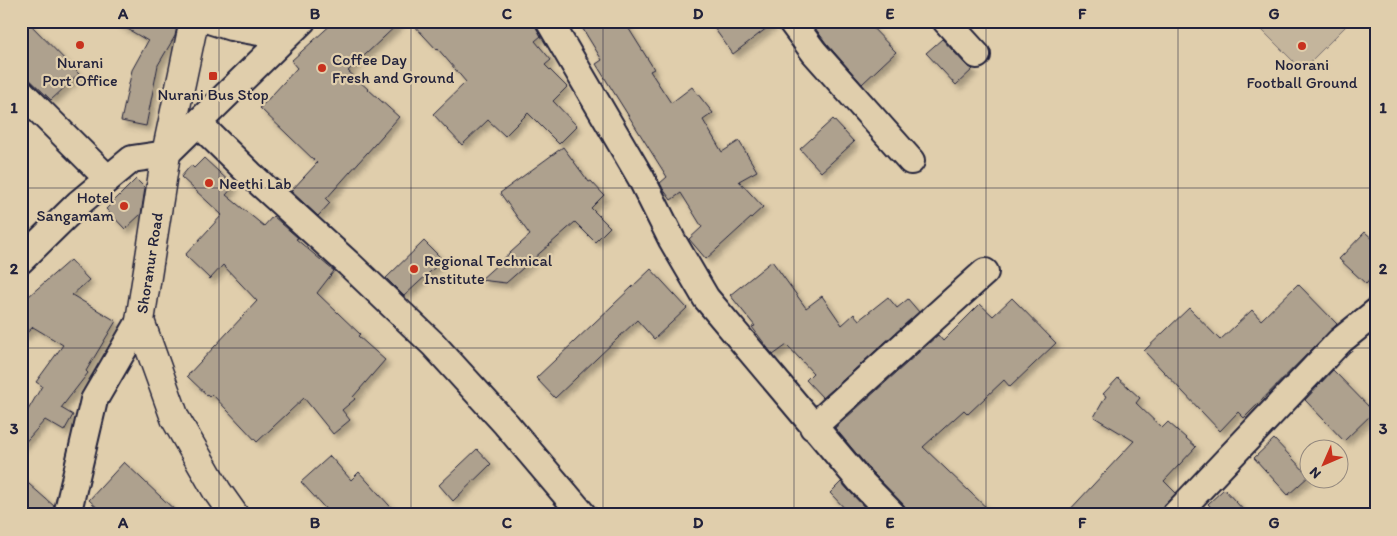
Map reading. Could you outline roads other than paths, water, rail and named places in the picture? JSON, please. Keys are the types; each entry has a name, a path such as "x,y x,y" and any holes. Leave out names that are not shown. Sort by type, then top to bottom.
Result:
{"main road":[{"name":"Shoranur Road","path":"194,21 166,154 140,321 175,418 217,491 234,515"}],"street":[{"path":"212,21 265,34 295,21"},
{"path":"21,260 78,203 132,159 166,154 302,21"},
{"path":"549,21 641,178 672,240 706,298 813,427 860,481 893,515"},
{"path":"790,21 814,52 911,161"},
{"path":"946,21 977,55"},
{"path":"21,92 107,178"},
{"path":"198,123 250,174 350,264 433,344 506,424 583,515"},
{"path":"813,427 985,272"},
{"path":"1174,515 1340,342 1376,312"},
{"path":"68,515 94,400 140,321"}],"place":[{"name":"Nurani Port Office","path":"80,45"},
{"name":"Noorani Football Ground","path":"1302,46"},
{"name":"Coffee Day Fresh and Ground","path":"322,68"},
{"name":"Nurani Bus Stop","path":"213,76"},
{"name":"Neethi Lab","path":"209,183"},
{"name":"Hotel Sangamam","path":"124,206"},
{"name":"Regional Technical Institute","path":"414,269"}]}
